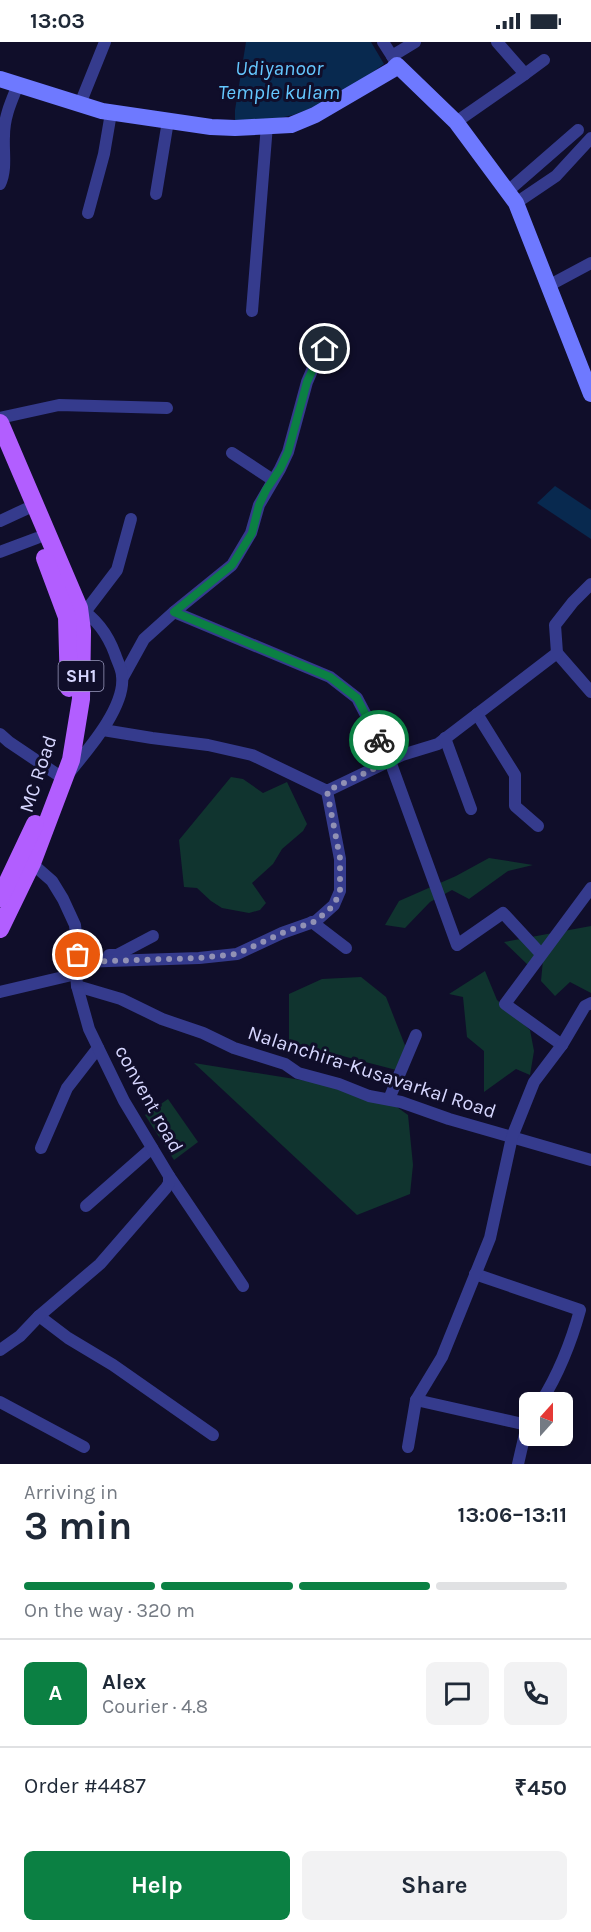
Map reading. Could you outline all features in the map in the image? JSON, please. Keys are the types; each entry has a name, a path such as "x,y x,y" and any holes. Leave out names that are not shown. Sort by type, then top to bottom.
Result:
{"main road":[{"name":"MC Road","path":"0,423 82,610 81,699 71,760 51,790 0,929"},
{"name":"MC Road","path":"0,451 26,509 67,617 68,715 60,777"},
{"name":"MC Road","path":"0,898 26,858"}],"street":[{"path":"80,104 105,42"},
{"path":"383,42 395,61 456,122 512,197 591,394"},
{"path":"497,42 525,74"},
{"path":"0,79 111,112 168,121 235,128 291,124 315,115 392,70 395,61 409,44"},
{"path":"456,122 544,60"},
{"path":"0,184 4,173 6,112 18,85"},
{"path":"88,213 104,154 111,112"},
{"path":"156,194 168,121"},
{"path":"252,311 267,125"},
{"path":"512,197 578,130"},
{"path":"512,197 556,176 591,138"},
{"path":"549,286 591,262"},
{"path":"0,734 60,777 103,730 119,699 123,677 144,639 232,565 252,533 259,505 288,452 307,382 317,360 333,339"},
{"path":"0,418 59,405 167,408"},
{"path":"232,453 273,480"},
{"path":"0,521 26,509"},
{"path":"123,677 109,638 82,610 117,570 131,519"},
{"path":"0,552 37,538"},
{"path":"591,584 573,602 555,626 557,653 591,692"},
{"path":"174,612 330,677 357,698 390,761 457,945 503,913 541,954"},
{"path":"327,791 402,755 438,744 557,653"},
{"path":"477,714 515,775 515,806 538,826"},
{"path":"103,730 208,745 252,755 327,791"},
{"path":"445,738 471,809"},
{"path":"0,992 77,969 237,954 282,933 314,922 334,905 340,891 340,858 327,791"},
{"name":"convent road","path":"0,1350 20,1336 39,1316 100,1264 169,1183 169,1176 124,1101 88,1029 77,969 75,925 63,898 52,881 26,858"},
{"path":"562,1045 504,1005 591,888"},
{"path":"314,922 346,948"},
{"path":"77,969 94,954 117,956 153,936"},
{"name":"Nalanchira-Kusavarkal Road","path":"77,969 121,999 162,1019 203,1033 234,1048 285,1064 298,1073 339,1084 369,1096 401,1102 449,1119 591,1160"},
{"path":"408,1447 416,1400 442,1357 490,1238 512,1137 534,1082 562,1045 585,1006 591,1003"},
{"path":"389,1100 416,1035"},
{"path":"41,1148 67,1088 98,1048"},
{"path":"86,1206 152,1148"},
{"path":"169,1176 243,1286"},
{"path":"475,1274 580,1310 570,1344 547,1392"},
{"path":"39,1316 213,1435"},
{"path":"416,1400 519,1421"},
{"path":"0,1402 84,1447"},
{"path":"518,1464 522,1446"}],"green space":[{"path":"231,777 243,779 263,793 287,782 307,824 303,831 282,849 273,864 252,883 266,903 260,910 249,913 222,908 197,888 184,887 179,840"},
{"path":"489,858 533,865 508,871 469,899 452,890 430,902 405,928 385,925 399,901 456,876"},
{"path":"591,926 591,993 570,982 555,996 541,981 543,960 529,966 504,942"},
{"path":"485,971 497,1000 530,1030 534,1051 530,1075 516,1069 484,1092 484,1051 467,1037 463,997 449,994"},
{"path":"361,977 386,997 406,1048 400,1071 289,1042 289,994 322,979"},
{"path":"194,1063 376,1092 408,1115 413,1165 410,1194 357,1215"},
{"path":"168,1099 198,1142 174,1160 145,1115"}],"water":[{"name":"Udiyanoor Temple kulam","path":"246,42 371,42 384,64 335,99 293,115 235,128 235,110"},
{"path":"555,486 591,510 591,539 537,503"}],"way so far":[{"path":"78,955 79,962 199,958 237,954 282,933 316,921 334,905 340,891 340,858 327,791 390,761 379,740"}],"route":[{"path":"325,349 307,382 288,452 259,505 252,533 232,565 174,612 330,677 357,698 379,740"}]}
